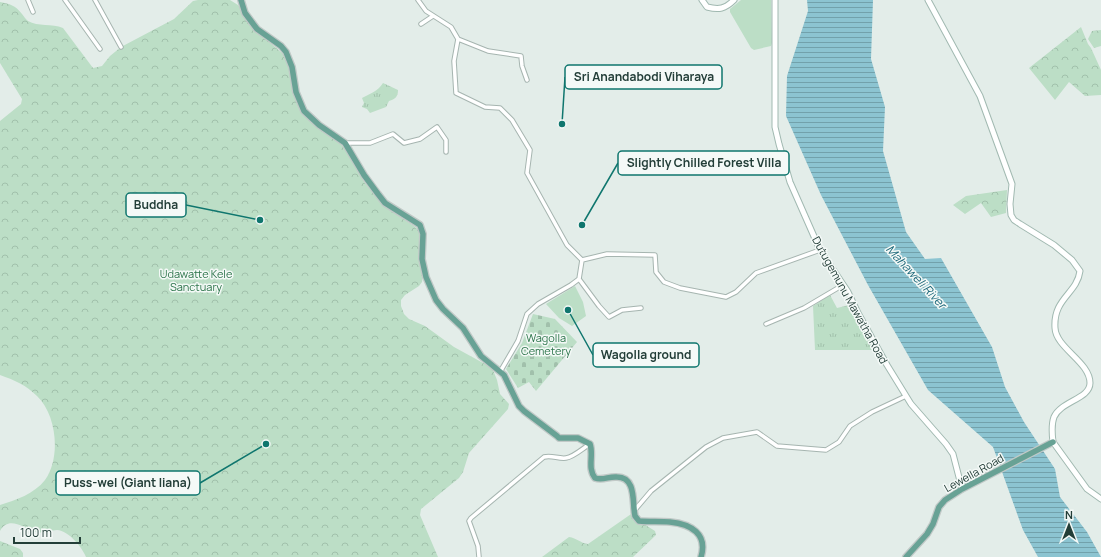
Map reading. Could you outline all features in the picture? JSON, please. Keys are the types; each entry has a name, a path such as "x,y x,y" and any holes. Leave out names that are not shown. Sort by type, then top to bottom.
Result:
{"main road":[{"path":"241,0 245,13 257,29 281,46 286,52 292,67 296,92 304,111 319,125 345,143 364,175 378,194 394,210 420,225 423,234 422,259 436,300 443,309 463,328 481,356 507,379 516,400 524,411 559,438 578,438 590,444 593,476 601,480 614,477 625,479 629,483 632,490 634,512 639,521 671,522 683,524 693,529 699,534 703,542 701,557"},
{"name":"Lewella Road","path":"906,557 927,534 933,524 940,504 945,500 962,489 1051,443"}],"street":[{"path":"28,0 33,12"},
{"path":"65,0 100,49"},
{"path":"95,0 121,47"},
{"path":"418,0 426,11 451,27 458,39 488,51 521,56 522,66 527,80"},
{"path":"702,0 707,7 715,10 722,9 734,0"},
{"name":"Dutugemunu Mawatha Road","path":"775,0 775,127 790,182 820,250 843,285 887,365 911,404 953,454 962,489"},
{"path":"928,0 980,96 1012,184 1010,204 1011,215 1014,220 1054,245 1072,260 1080,271 1074,286 1057,309 1055,329 1059,339 1085,369 1090,383 1089,388 1084,395 1067,403 1057,412 1052,425 1051,443 1087,489 1101,499"},
{"path":"421,24 433,16"},
{"path":"458,39 454,61 456,93 485,107 500,108 512,120 530,150 526,173 567,245 582,260"},
{"path":"345,143 370,143 394,134 404,143 420,139 437,127 446,140 446,152"},
{"path":"582,260 607,254 655,255 656,272 664,282 680,288 726,297 736,292 756,273 820,250"},
{"path":"500,372 518,341 527,314 538,304 579,279 582,260"},
{"path":"579,279 609,317 622,310 641,308"},
{"path":"766,324 804,308 843,285"},
{"path":"634,512 651,491 706,448 723,438 757,432 777,446 826,450 839,442 850,426 872,412 906,396"},
{"path":"479,557 478,546 469,521 471,518 544,457 570,457 590,444"}],"green space":[{"name":"Udawatte Kele Sanctuary","path":"230,0 238,5 260,34 283,54 292,67 296,92 304,111 348,151 353,163 365,183 385,207 414,226 419,231 421,237 419,257 423,276 422,282 401,300 401,306 404,314 409,319 425,326 454,347 493,370 500,394 509,404 508,409 469,453 463,472 459,478 421,509 420,515 438,557 86,557 74,540 62,531 57,530 38,532 12,523 4,526 0,531 0,505 24,496 41,485 50,471 55,449 53,425 44,404 33,392 24,386 0,375 0,121 21,104 22,99 0,63 0,2 10,4 15,7 27,20 32,23 63,28 93,68 102,66 110,56 121,47 174,19 193,1"},
{"path":"741,0 771,0 771,46 754,50 751,48 730,12 730,9"},
{"path":"1081,27 1101,70 1101,95 1085,96 1069,82 1055,100 1029,68"},
{"path":"1101,30 1101,46 1094,48 1088,39 1092,31"},
{"path":"383,83 398,90 397,96 389,101 386,107 370,113 367,109 362,107 364,103 362,98 371,94"},
{"path":"1007,190 1006,213 991,217 981,203 965,214 953,205 966,196"},
{"path":"575,286 583,302 586,316 572,326 559,318 546,304"},
{"path":"830,295 837,308 849,305 875,350 815,350 813,306"},
{"name":"Wagolla Cemetery","path":"533,314 555,319 577,342 536,391 529,382 518,388 506,369 522,343"},
{"path":"634,512 636,519 655,531 656,535 633,557 542,557 569,537 588,544"},
{"path":"0,541 20,549 23,553 23,557 0,557"}],"water":[{"name":"Mahaweli River","path":"807,0 873,0 871,59 885,107 883,151 906,232 925,259 941,258 992,347 1005,387 1024,422 1055,469 1060,497 1087,532 1101,557 1038,557 1023,530 993,447 928,390 868,285 821,195 786,116 787,76 808,11"}],"place":[{"name":"Sri Anandabodi Viharaya","path":"562,124"},
{"name":"Buddha","path":"260,220"},
{"name":"Slightly Chilled Forest Villa","path":"582,225"},
{"name":"Wagolla ground","path":"568,310"},
{"name":"Puss-wel (Giant liana)","path":"266,444"}]}
